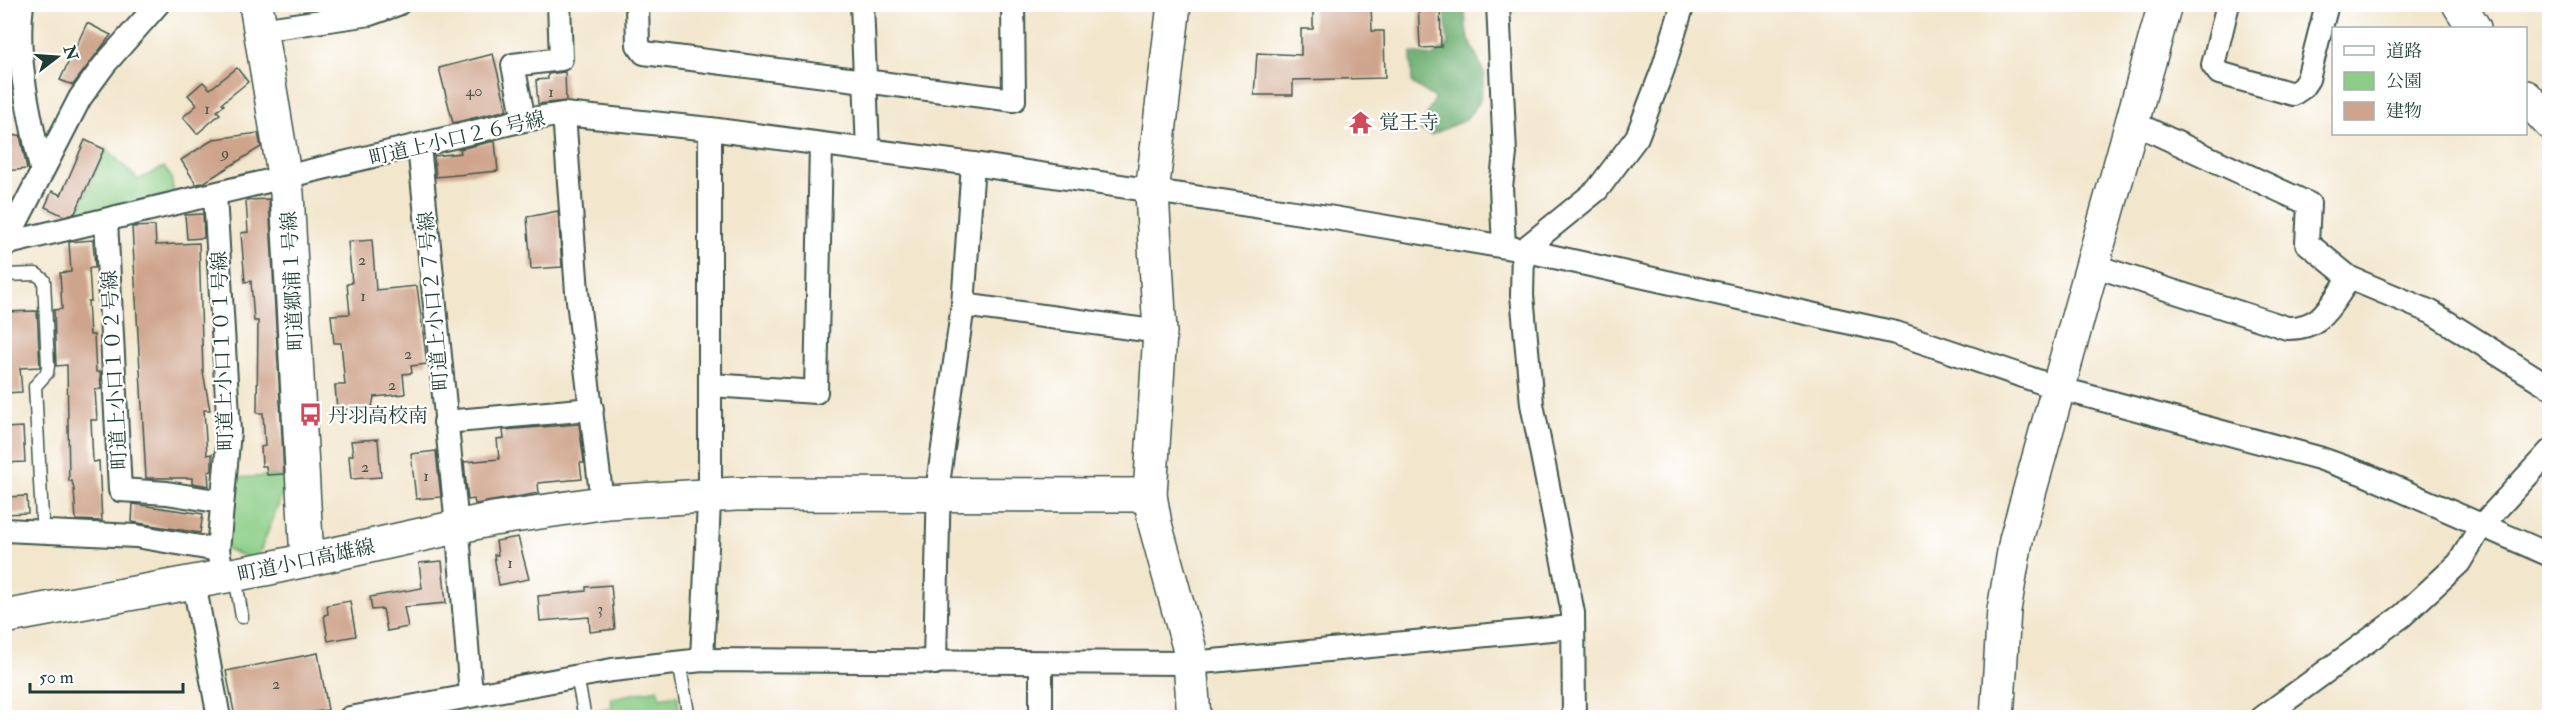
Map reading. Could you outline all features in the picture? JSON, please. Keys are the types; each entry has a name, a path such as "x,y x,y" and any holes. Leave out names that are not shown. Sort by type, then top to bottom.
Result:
{"street":[{"path":"21,4 22,58 30,119 41,169"},
{"path":"5,244 41,169 90,84 158,4"},
{"path":"258,17 369,9 398,4"},
{"path":"525,120 513,65 561,59 559,4"},
{"path":"637,4 639,45 644,52 1014,100 1013,4"},
{"path":"862,4 868,150"},
{"path":"1174,4 1152,193 1160,332 1150,495 1191,663 1194,717"},
{"path":"1498,4 1505,154 1501,187 1522,295 1532,404 1573,613 1574,717"},
{"path":"1514,248 1597,190 1637,137 1663,69 1683,4"},
{"path":"1996,717 2002,633 2011,562 2165,4"},
{"path":"2228,4 2213,65 2219,73 2294,94 2307,80 2327,4"},
{"path":"2459,4 2473,27"},
{"name":"町道郷浦１号線","path":"258,17 285,179 307,560"},
{"path":"2527,98 2550,123"},
{"path":"564,114 710,129 973,164 1514,248 1896,333 2058,388 2319,458 2364,474 2550,555"},
{"name":"町道上小口２６号線","path":"5,244 525,120 564,114 577,292 605,502"},
{"path":"2132,122 2309,204 2307,243 2350,278 2431,312 2550,387"},
{"path":"702,660 711,385 710,129"},
{"path":"711,385 816,392 821,144"},
{"name":"町道上小口２７号線","path":"419,146 471,695"},
{"path":"935,663 938,494 963,305 973,164"},
{"name":"町道上小口１０１号線","path":"215,195 229,432 218,571 219,717"},
{"name":"町道上小口１０２号線","path":"106,220 120,490 166,493 222,502"},
{"path":"2092,265 2287,328 2300,328 2316,323 2350,278"},
{"path":"963,305 1160,332"},
{"path":"445,422 592,409"},
{"path":"2262,717 2402,616 2459,563 2482,525 2550,451"},
{"name":"町道小口高雄線","path":"4,617 218,571 307,560 538,511 605,502 709,495 1150,495"},
{"path":"4,530 136,536 218,571"},
{"path":"350,717 624,668 702,660 1191,663 1572,627"},
{"path":"1041,663 1041,717"}],"lane":[{"path":"4,275 36,274 44,280 48,366 45,376 35,386 42,519"},
{"path":"218,571 242,617"},
{"path":"679,662 689,717"},
{"path":"577,676 585,717"}],"green space":[{"path":"1445,5 1464,5 1467,34 1485,75 1479,103 1465,120 1431,135 1420,130 1435,98 1412,83 1411,53 1432,56 1448,46"},
{"path":"106,148 138,180 164,167 171,177 174,194 76,217"},
{"path":"290,475 257,559 253,560 226,549 233,478"},
{"path":"658,689 660,698 677,695 681,717 597,717 596,710 612,707 611,698"}],"building":[{"path":"1313,4 1371,4 1372,31 1384,31 1385,78 1293,80 1293,95 1254,95 1257,53 1301,55 1301,29 1313,29"},
{"path":"1418,4 1440,4 1441,47 1420,48"},
{"path":"87,23 111,35 73,85 60,80"},
{"path":"493,54 507,110 453,123 439,68"},
{"path":"237,68 248,82 222,103 224,105 217,111 220,114 197,134 183,117 197,105 188,95 203,82 210,89"},
{"path":"565,72 566,101 538,104 536,80 548,79 548,74"},
{"path":"258,133 261,147 203,183 196,184 181,160 214,139"},
{"path":"20,135 27,169 4,171 4,137"},
{"path":"85,140 104,149 75,213 64,216 45,207 52,191 61,195"},
{"path":"495,141 498,171 436,177 434,156 461,153 460,149"},
{"path":"269,199 284,474 267,475 266,466 262,466 261,447 265,446 263,413 257,413 258,321 254,321 251,281 245,282 241,233 248,232 246,200"},
{"path":"558,211 562,267 531,269 527,217"},
{"path":"203,214 204,238 187,239 185,215"},
{"path":"155,226 156,245 199,243 203,372 210,410 204,410 207,455 212,454 212,471 208,472 209,486 192,483 192,478 146,478 132,227"},
{"path":"93,240 95,268 89,268 91,301 88,301 90,335 94,335 96,372 100,372 101,389 95,390 97,420 91,420 93,462 99,461 102,521 76,520 74,489 72,481 69,481 67,365 56,366 54,310 62,309 60,273 71,272 69,242"},
{"path":"372,240 376,290 417,286 427,364 411,366 412,373 403,374 405,394 374,397 372,407 337,410 335,385 345,385 341,343 334,343 331,315 350,314 347,284 352,283 348,242"},
{"path":"37,311 40,367 20,368 22,392 4,393 4,312"},
{"path":"579,424 584,463 580,463 582,479 538,483 539,493 475,504 474,499 468,500 464,462 499,459 497,439 504,438 503,430"},
{"path":"23,427 25,462 4,463 4,428"},
{"path":"378,439 381,477 351,479 349,456 353,455 351,441"},
{"path":"436,451 441,497 416,499 411,454"},
{"path":"27,496 28,513 4,514 4,497"},
{"path":"133,504 203,514 200,533 132,522"},
{"path":"518,537 529,579 499,585 494,555 498,555 496,541"},
{"path":"442,561 446,603 404,607 408,627 387,631 383,609 372,610 370,597 422,588 419,563"},
{"path":"611,585 615,629 590,632 589,617 540,621 538,596 586,591 586,587"},
{"path":"350,601 356,636 328,641 324,615 328,614 327,605"},
{"path":"318,653 328,710 285,717 235,717 226,671"}],"place":[{"name":"覚王寺","path":"1361,122"},
{"name":"丹羽高校南","path":"310,415"}]}
